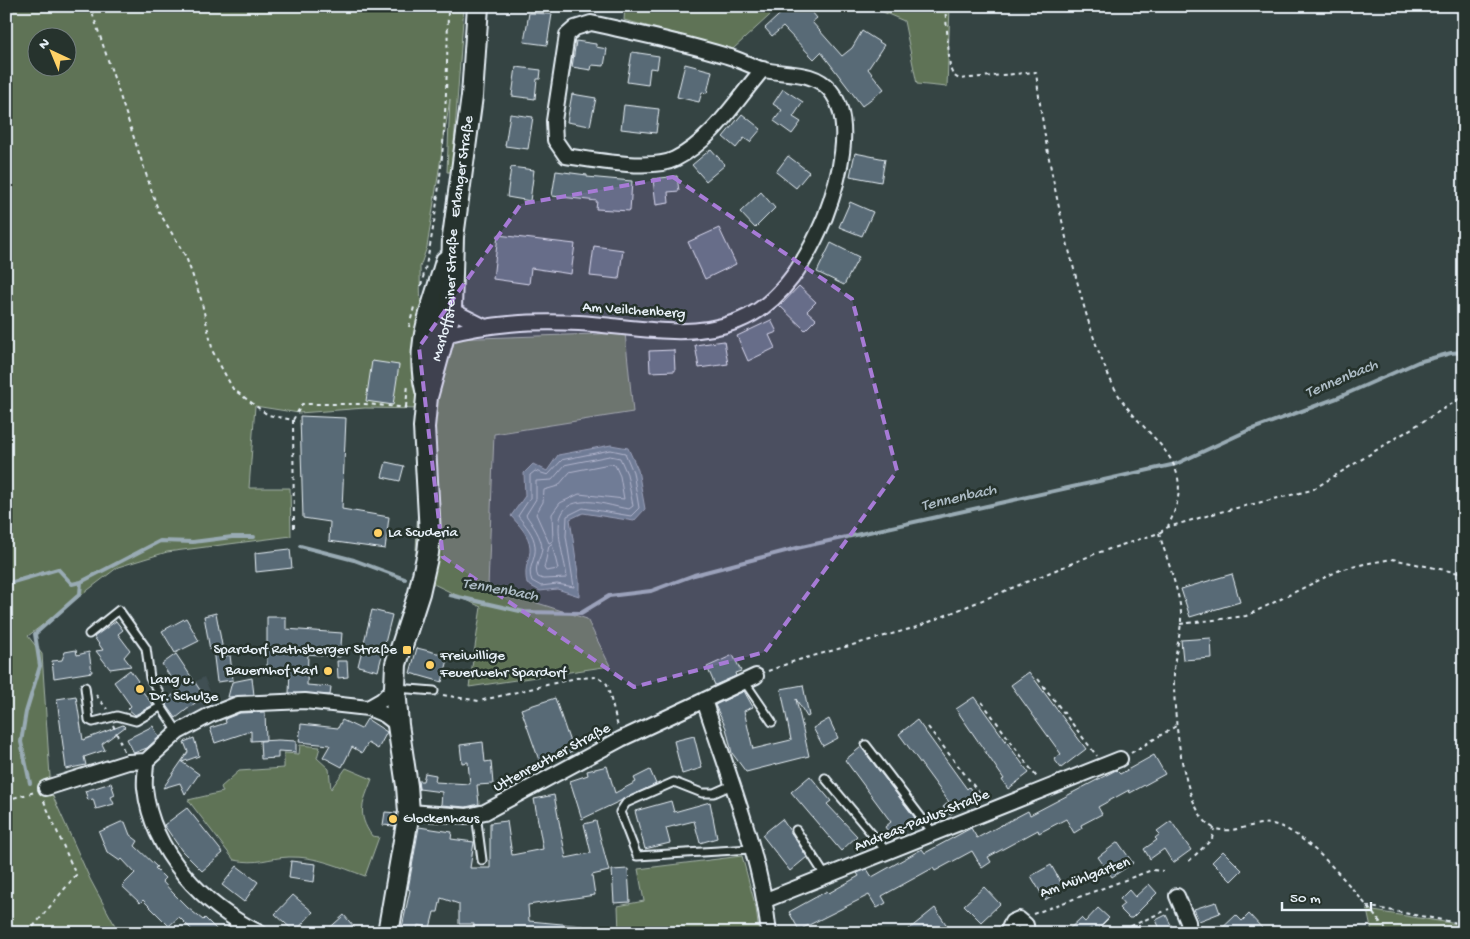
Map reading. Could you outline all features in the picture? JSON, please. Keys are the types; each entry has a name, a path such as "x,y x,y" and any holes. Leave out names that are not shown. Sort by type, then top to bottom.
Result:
{"main road":[{"name":"Erlanger Straße","path":"453,237 472,96 478,6"},
{"name":"Marloffsteiner Straße","path":"398,725 395,687 399,655 419,593 428,553 430,534 424,426 428,397 450,310 453,237"},
{"name":"Marloffsteiner Straße","path":"428,397 423,380 420,316 453,237"},
{"path":"445,335 431,328 420,316 436,311 450,310"},
{"path":"388,933 409,812 398,725"}],"street":[{"name":"Am Veilchenberg","path":"445,335 483,326 533,322 580,323 680,332 710,329 729,323 762,308 787,284 810,252 834,192 841,165 842,136 840,111 836,99 828,88 813,78 804,75 763,69 724,55 590,23 575,28 567,35 563,51 554,120 555,140 566,156 656,164 674,159 712,132 763,69"},
{"path":"450,310 483,326"},
{"name":"Uttenreuther Straße","path":"409,812 466,816 485,812 621,739 750,678"},
{"path":"368,708 382,700 395,687"},
{"path":"43,789 128,762 146,761 178,732 210,715 238,704 305,700 368,708 385,715 398,725"},
{"path":"704,700 732,785 766,900 769,933"},
{"name":"Andreas-Paulus-Straße","path":"766,900 1120,759"},
{"path":"146,761 145,788 151,814 162,844 184,875 234,926 260,933"},
{"path":"1179,900 1189,933"},
{"path":"1008,933 1012,922 1019,919 1026,925 1027,933"}],"lane":[{"path":"89,634 119,610 146,648 150,678 159,692 160,707 178,732"},
{"path":"750,678 772,722"},
{"path":"395,687 434,691"},
{"path":"84,688 87,715 89,720 93,722 117,716 136,721 160,707"},
{"path":"866,744 935,834"},
{"path":"825,778 888,852"},
{"path":"732,785 714,793 702,794 674,782 626,803 620,812 637,856 751,849"},
{"path":"476,814 482,860"},
{"path":"796,830 826,876"}],"path":[{"path":"90,6 158,210 186,258 201,299 213,352 234,389 268,415 293,420"},
{"path":"419,292 431,247 440,163 448,69 448,6"},
{"path":"945,6 950,68 953,75 959,79 1036,72 1042,127 1053,186 1087,321 1115,388 1128,408 1171,458 1178,478 1180,496 1168,527"},
{"path":"420,316 409,322 420,316"},
{"path":"294,530 293,420 302,404 365,404 406,407 408,377"},
{"path":"750,678 794,661 917,627 1097,553 1159,533 1168,527 1220,512 1312,490 1464,396"},
{"path":"1159,533 1181,612 1174,673 1176,726 1190,796 1200,818 1214,828 1226,830 1269,823 1295,833 1315,850 1389,933"},
{"path":"1180,624 1246,616 1340,570 1392,559 1464,574"},
{"path":"434,691 442,695 480,701 576,678 601,678 607,684 621,739"},
{"path":"1038,678 1105,766"},
{"path":"982,702 1046,789"},
{"path":"1120,759 1176,726"},
{"path":"928,727 993,810"},
{"path":"6,800 43,789 76,875 28,933"},
{"path":"1189,861 1212,839 1214,828"},
{"name":"Am Mühlgarten","path":"1019,919 1152,870 1164,871"},
{"path":"1116,933 1179,900"},
{"path":"1366,906 1464,924"}],"highlighted area":[{"path":"673,177 852,299 897,471 765,652 634,687 443,557 419,347 521,204"}],"shaded area":[{"path":"204,677 215,703 191,715 175,693"}],"green space":[{"path":"6,6 464,6 452,172 447,172 450,99 427,247 420,267 421,340 625,333 633,412 494,434 488,587 587,619 610,666 469,687 481,607 415,575 422,409 365,408 299,413 255,406 249,488 290,488 291,536 167,552 118,567 28,636 42,654 51,792 90,879 119,933 6,933"},
{"path":"625,6 780,6 733,49 624,20"},
{"path":"869,6 950,6 947,87 917,84 904,21"},
{"path":"300,745 320,747 317,758 329,769 331,789 346,768 372,779 364,802 363,814 364,821 372,836 379,837 365,876 309,858 289,857 256,862 234,860 188,800 223,792 221,787 239,771 284,768 284,753 299,754"},
{"path":"742,856 756,908 759,933 619,933 618,906 644,901 638,869"},
{"path":"1367,910 1464,925 1464,933 1372,933"}],"water":[{"path":"611,445 628,448 638,470 645,509 634,521 583,513 570,519 579,580 579,596 557,589 540,591 527,584 526,567 530,552 528,538 511,516 525,496 524,473 533,464 547,471 558,455"}],"building":[{"path":"789,6 807,6 817,18 812,22 842,56 852,48 862,31 884,45 868,69 884,89 862,106 821,52 814,59 783,27 772,36 765,28"},
{"path":"529,13 552,14 547,45 524,42"},
{"path":"576,41 596,44 596,47 607,49 604,66 592,65 591,70 572,67"},
{"path":"632,52 659,56 657,69 650,68 648,85 627,82"},
{"path":"685,64 712,71 707,93 702,92 699,102 677,97"},
{"path":"516,67 541,70 540,79 537,79 535,99 512,96"},
{"path":"783,89 803,102 793,117 801,122 792,134 774,121 782,110 773,104"},
{"path":"572,94 596,98 590,126 567,122"},
{"path":"624,105 659,109 656,133 621,129"},
{"path":"510,114 533,117 528,149 505,146"},
{"path":"742,114 761,129 750,142 744,138 736,148 723,137"},
{"path":"711,149 725,165 706,181 692,165"},
{"path":"855,153 885,159 881,182 850,176"},
{"path":"788,156 809,172 796,188 776,172"},
{"path":"511,167 534,170 530,201 507,197"},
{"path":"556,171 587,175 587,177 632,181 630,211 596,209 597,201 552,196"},
{"path":"677,176 679,191 668,192 669,203 656,205 653,179"},
{"path":"761,192 775,208 755,228 740,212"},
{"path":"850,202 873,212 862,236 839,227"},
{"path":"719,228 736,264 705,279 688,242"},
{"path":"498,235 575,244 571,274 531,268 529,284 493,279"},
{"path":"831,243 859,257 844,285 817,272"},
{"path":"594,246 623,250 619,279 590,276"},
{"path":"799,286 816,302 807,311 816,319 805,330 780,306"},
{"path":"771,320 777,332 769,335 775,348 748,361 737,336"},
{"path":"724,341 728,364 699,368 695,345"},
{"path":"674,350 675,371 650,372 649,351"},
{"path":"372,361 399,365 393,405 366,401"},
{"path":"300,416 346,418 342,509 389,517 385,549 329,541 330,522 303,518"},
{"path":"386,462 404,466 400,481 382,477"},
{"path":"290,549 292,568 256,572 255,553"},
{"path":"1232,574 1240,602 1190,617 1181,589"},
{"path":"372,610 392,615 378,671 358,666"},
{"path":"216,613 224,656 230,655 233,680 217,682 213,649 210,650 204,616"},
{"path":"267,617 286,617 286,629 342,633 340,657 308,654 307,685 331,687 330,695 289,693 290,669 267,669"},
{"path":"186,618 199,641 175,653 162,631"},
{"path":"116,621 123,630 118,634 130,650 124,657 131,666 110,669 96,651 103,650 94,637"},
{"path":"1211,638 1212,658 1183,660 1181,640"},
{"name":"Freiwillige Feuerwehr Spardorf","path":"417,648 449,656 442,682 410,673"},
{"path":"76,650 77,655 89,652 92,672 54,678 52,661 62,660 65,652"},
{"path":"176,654 204,696 176,718 164,701 179,691 162,664"},
{"path":"733,655 741,671 735,673 736,676 715,685 707,667"},
{"path":"337,661 347,661 348,677 338,678"},
{"path":"130,670 138,681 136,683 153,705 135,715 128,709 131,706 114,682"},
{"path":"1029,672 1086,749 1061,768 1054,759 1061,754 1011,685"},
{"path":"252,678 254,695 228,697 232,682"},
{"path":"803,685 809,716 807,717 796,699 809,756 746,772 732,753 726,728 715,705 744,691 753,707 744,711 753,749 791,740 781,689"},
{"path":"76,696 83,740 123,725 125,727 102,744 105,750 84,757 86,765 66,769 57,699"},
{"path":"974,697 1029,773 1008,789 1002,780 1004,779 956,709"},
{"path":"555,698 573,751 540,763 521,709"},
{"path":"265,712 266,740 251,741 251,731 215,743 210,728 226,723 225,719 240,713"},
{"path":"367,719 387,732 378,749 368,743 362,753 352,747 342,767 323,757 330,745 299,742 301,724 338,728 342,720 361,729"},
{"path":"829,719 838,738 823,746 813,728"},
{"path":"917,720 967,789 969,787 975,796 950,815 943,807 949,802 899,734"},
{"path":"153,726 159,737 147,748 134,753 127,739"},
{"path":"694,736 702,768 682,774 674,741"},
{"path":"194,738 199,756 182,762 199,774 185,794 180,783 163,788 188,752 184,742"},
{"path":"260,741 296,741 296,752 278,751 278,758 261,759"},
{"path":"483,742 485,762 491,761 493,784 477,785 479,804 466,807 441,805 442,792 419,789 418,781 423,781 425,773 436,775 435,782 470,784 468,762 462,763 460,745"},
{"path":"861,747 915,818 891,836 885,827 891,822 845,760"},
{"path":"1154,755 1165,774 1130,793 1129,790 1098,807 1102,814 1081,825 1082,828 1074,833 1066,819 1039,833 1038,830 988,857 991,862 982,868 972,851 935,871 933,868 882,896 886,903 877,908 869,895 799,930 789,912 859,876 857,873 867,869 872,877 922,849 925,853 971,828 977,838 1028,811 1030,815 1116,770 1120,774"},
{"path":"607,766 615,793 636,782 634,778 650,770 656,784 582,819 570,781 588,775 587,771"},
{"path":"810,776 831,801 827,804 857,836 841,851 791,792"},
{"path":"111,783 115,795 111,797 114,804 96,809 93,799 88,800 85,791"},
{"path":"554,795 566,858 591,853 584,824 596,821 609,871 592,875 595,895 528,905 529,921 584,926 584,933 473,933 474,924 459,924 459,904 441,898 438,912 434,912 430,928 418,925 417,933 401,932 410,890 408,889 419,827 452,832 451,839 474,842 470,868 490,868 490,823 507,821 512,855 543,849 534,799"},
{"path":"671,801 674,812 710,802 717,838 700,843 694,821 666,828 670,843 645,849 635,811"},
{"path":"187,808 223,853 202,871 182,851 164,825"},
{"name":"Glockenhaus","path":"385,812 397,813 394,826 383,825"},
{"path":"782,819 807,857 790,871 762,835"},
{"path":"1171,821 1191,850 1173,863 1164,849 1150,859 1144,849 1157,840 1155,838 1160,834 1157,831"},
{"path":"125,822 130,835 138,841 135,846 157,867 155,868 165,878 162,881 188,908 203,920 205,918 220,933 195,933 179,917 169,926 143,900 140,903 122,886 135,873 122,859 120,861 107,852 99,832"},
{"path":"1118,842 1133,863 1112,877 1098,857"},
{"path":"1223,851 1242,870 1231,881 1212,862"},
{"path":"291,861 316,864 314,882 289,878"},
{"path":"1051,865 1064,888 1045,900 1031,876"},
{"path":"237,866 258,882 244,902 222,885"},
{"path":"628,869 630,902 614,903 612,870"},
{"path":"1149,884 1157,893 1132,918 1129,918 1119,908 1124,904 1120,899 1129,890 1135,897"},
{"path":"984,887 1000,904 981,922 964,905"},
{"path":"293,895 313,912 295,932 275,914"},
{"path":"1216,902 1220,913 1199,921 1194,909"},
{"path":"935,908 948,927 943,933 904,933"},
{"path":"1098,908 1109,918 1095,932 1091,928 1085,933 1065,933 1081,918 1085,922"},
{"path":"1249,914 1262,928 1257,933 1217,933 1236,915 1242,921"},
{"path":"344,915 359,933 324,933"},
{"path":"1166,915 1175,933 1162,933 1156,920"}],"waterway":[{"name":"Tennenbach","path":"450,595 524,612 581,613 609,596 651,591 694,575 797,548 1176,464 1247,431 1337,398 1418,362 1451,353 1464,352"},
{"name":"Tennenbach","path":"6,584 58,569 72,584 81,582 160,541 193,542 232,537 254,537"},
{"name":"Tennenbach","path":"300,546 354,560 405,579"},
{"path":"30,783 21,742 26,712 40,666 35,634 80,594 81,582"}],"place":[{"name":"La Scuderia","path":"378,533"},
{"name":"Spardorf Rathsberger Straße","path":"407,650"},
{"name":"Freiwillige Feuerwehr Spardorf","path":"430,665"},
{"name":"Bauernhof Karl","path":"328,671"},
{"name":"Lang u. Dr. Schulze","path":"140,689"},
{"name":"Glockenhaus","path":"393,819"}]}
